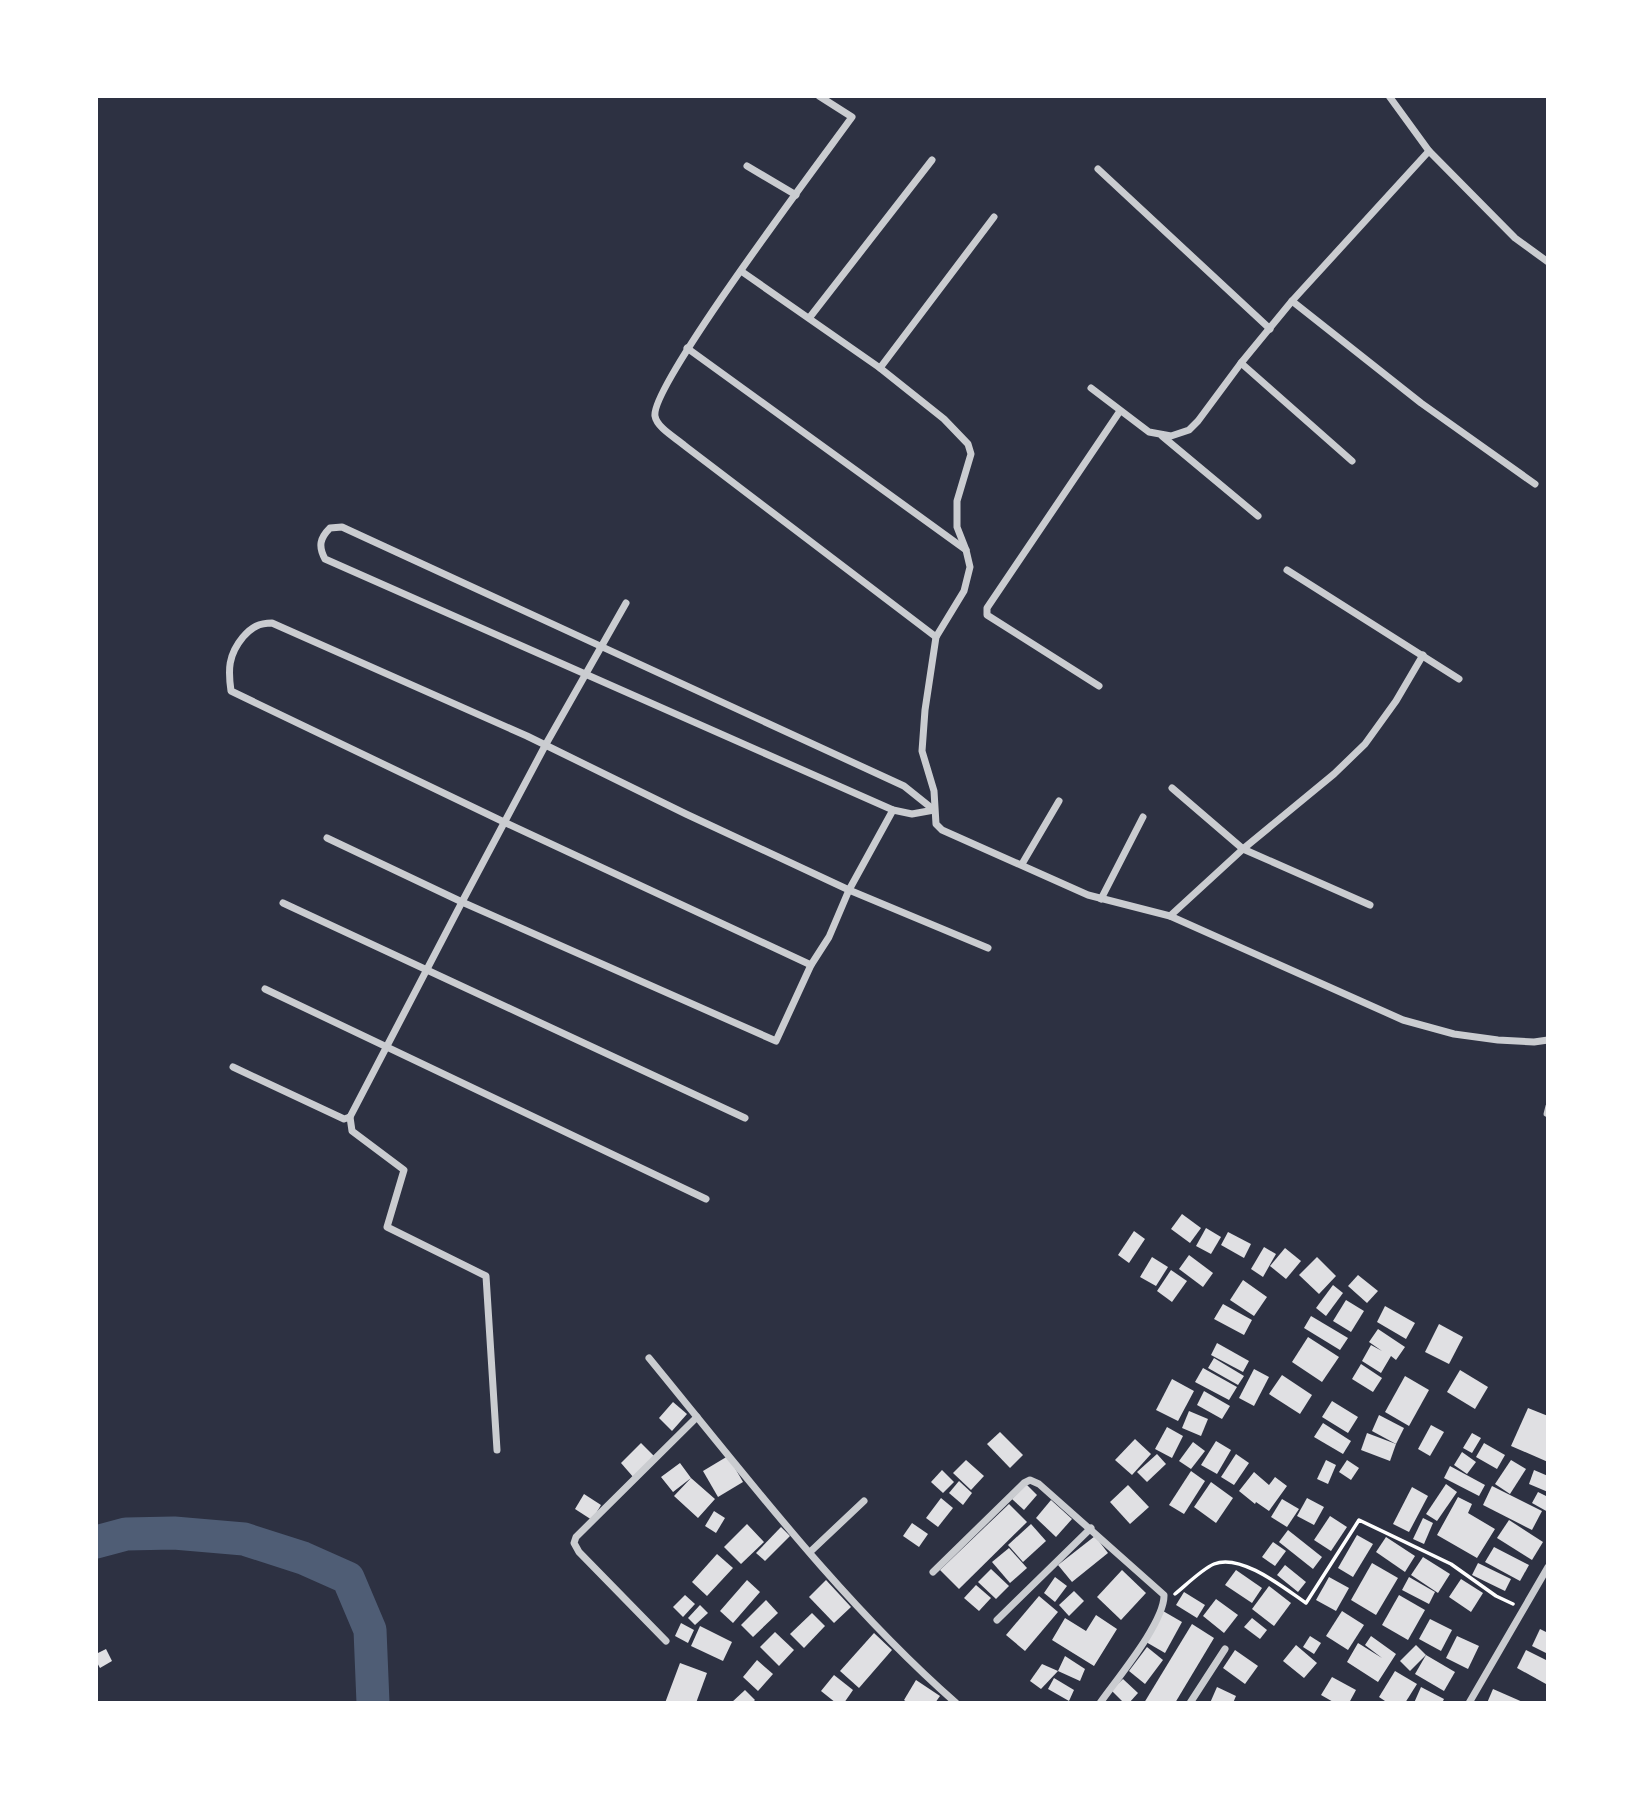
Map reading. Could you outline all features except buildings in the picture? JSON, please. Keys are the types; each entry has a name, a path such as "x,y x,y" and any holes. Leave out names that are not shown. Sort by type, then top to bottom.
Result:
{"street":[{"path":"819,96 852,117 687,348 657,405 657,423 936,637"},
{"path":"1389,96 1429,151 1516,238 1548,262"},
{"path":"1161,436 1181,434 1198,421 1241,363 1293,301 1429,151"},
{"path":"810,317 932,160"},
{"path":"747,166 796,195"},
{"path":"1098,169 1270,329"},
{"path":"880,368 994,217"},
{"path":"741,271 880,368 944,419 968,444 971,454 957,501 957,527 970,567 964,591 936,637 922,751 934,791 936,824 942,830 1088,895 1170,916 1403,1020 1454,1034 1498,1040 1548,1040"},
{"path":"1293,301 1421,404 1535,484"},
{"path":"687,348 966,550"},
{"path":"1241,363 1352,461"},
{"path":"1091,388 1149,432 1161,436 1258,516"},
{"path":"1099,686 987,615 988,608 1120,411"},
{"path":"330,527 342,527 904,786 934,810 912,814 892,810 325,559 320,551 322,537 330,527"},
{"path":"1287,570 1459,679"},
{"path":"497,1450 486,1276 387,1227 404,1170 352,1131 350,1116 506,823 545,744 626,603"},
{"path":"811,965 231,691 228,671 233,648 250,629 262,623 272,623 545,744 849,890 988,948"},
{"path":"1170,916 1365,744 1396,701 1423,655"},
{"path":"1172,788 1243,849 1370,905"},
{"path":"1022,864 1059,801"},
{"path":"327,838 462,902 776,1041 811,965 829,937 849,890 892,810"},
{"path":"1101,899 1143,817"},
{"path":"283,903 745,1118"},
{"path":"265,989 706,1199"},
{"path":"233,1068 344,1119 350,1116"},
{"path":"649,1358 810,1552 899,1652 956,1703"},
{"path":"666,1641 579,1552 574,1543 576,1537 697,1417"},
{"path":"933,1572 1027,1481 1036,1482 1163,1592 1164,1601 1149,1633 1100,1703"},
{"path":"810,1552 864,1501"},
{"path":"997,1620 1091,1528"},
{"path":"1469,1703 1548,1567"},
{"path":"1190,1703 1224,1649"}],"lane":[{"path":"1548,1106 1548,1115"}],"path":[{"path":"1164,1601 1214,1564 1238,1562 1306,1603 1359,1520 1451,1564 1496,1596 1524,1609"}],"waterway":[{"path":"96,1542 126,1534 174,1533 244,1539 303,1558 348,1578 370,1630 373,1703"}]}
